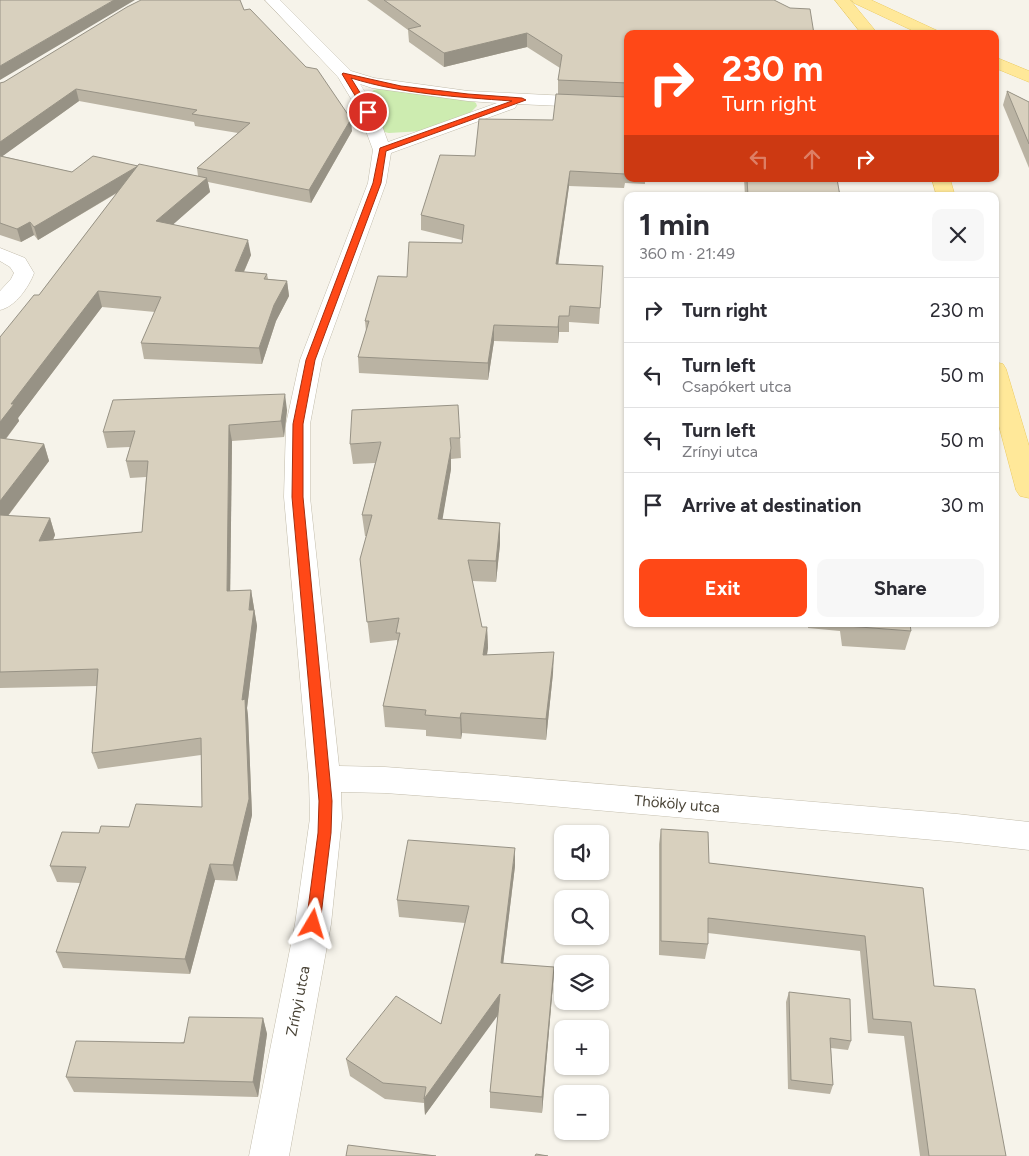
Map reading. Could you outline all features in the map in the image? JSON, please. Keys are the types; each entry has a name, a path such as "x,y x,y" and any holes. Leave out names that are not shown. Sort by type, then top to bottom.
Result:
{"main road":[{"path":"842,0 867,30"},
{"path":"860,0 924,30"},
{"path":"999,64 1029,78"},
{"path":"1007,84 1029,87"},
{"path":"999,383 1029,490"}],"street":[{"name":"Zrínyi utca","path":"269,1156 313,924 325,825 325,780 297,497 298,424 311,360 377,183 382,150 368,112 345,74 272,0"},
{"path":"345,74 372,83 468,96 624,104"},
{"path":"382,150 522,100"},
{"path":"0,254 14,260 24,269 20,281 0,304"},
{"name":"Thököly utca","path":"325,780 385,780 503,788 1029,836"}],"green space":[{"path":"381,88 471,100 477,106 470,113 423,131 389,133 384,132 367,95"}],"building":[{"path":"0,0 114,0 0,66"},
{"path":"141,0 240,0 244,10 250,9 306,67 317,69 351,119 309,190 197,168 250,123 192,114 197,110 76,89 0,142 0,83"},
{"path":"384,0 774,0 790,8 810,9 813,30 624,30 624,83 558,80 562,55 527,33 444,53 408,29 421,26"},
{"path":"1007,91 1029,102 1029,144"},
{"path":"556,94 624,97 624,174 570,171 556,264 603,266 600,308 570,306 569,316 559,316 558,327 494,325 488,363 358,357 369,321 365,321 378,276 407,277 409,242 462,243 464,225 421,215 440,155 475,156 479,119 553,120"},
{"path":"0,156 72,172 93,156 138,166 34,227 30,222 17,229 0,223"},
{"path":"139,164 207,178 156,221 248,240 235,271 267,274 264,279 287,281 274,305 259,348 141,343 161,297 98,291 11,404 14,404 0,422 0,337 34,295 39,295"},
{"path":"747,182 838,182 839,192 748,192"},
{"path":"285,394 281,421 229,425 227,591 251,590 249,610 254,610 242,700 245,699 249,799 233,865 210,864 185,959 56,952 86,867 50,866 62,832 99,833 101,826 129,827 136,804 202,807 201,738 92,753 98,669 0,672 0,515 50,518 39,541 142,532 148,461 126,461 135,431 103,432 113,400"},
{"path":"458,405 460,438 450,438 451,448 438,519 500,523 496,561 468,560 482,627 487,627 483,655 554,652 546,719 461,713 460,718 425,715 426,710 383,706 400,633 396,633 399,618 367,622 360,559 372,515 362,515 381,442 350,444 352,410"},
{"path":"0,438 44,444 0,501"},
{"path":"860,627 910,627 911,631"},
{"path":"661,829 708,832 709,863 923,888 934,986 975,989 1006,1156 929,1156 911,1022 873,1019 865,936 708,918 708,944 661,941"},
{"path":"408,840 515,848 501,963 554,967 542,1097 490,1092 500,994 424,1099 426,1087 383,1083 346,1059 396,996 441,1024 469,906 397,900"},
{"path":"789,992 850,999 851,1041 830,1038 833,1085 791,1080"},
{"path":"189,1017 263,1018 253,1082 66,1077 76,1041 184,1043"},
{"path":"348,1145 436,1156 346,1156"}],"route":[{"path":"313,924 325,833 326,801 297,497 298,424 305,383 311,360 377,183 382,150 488,110 522,100 401,88 372,83 345,74 368,112"}]}
